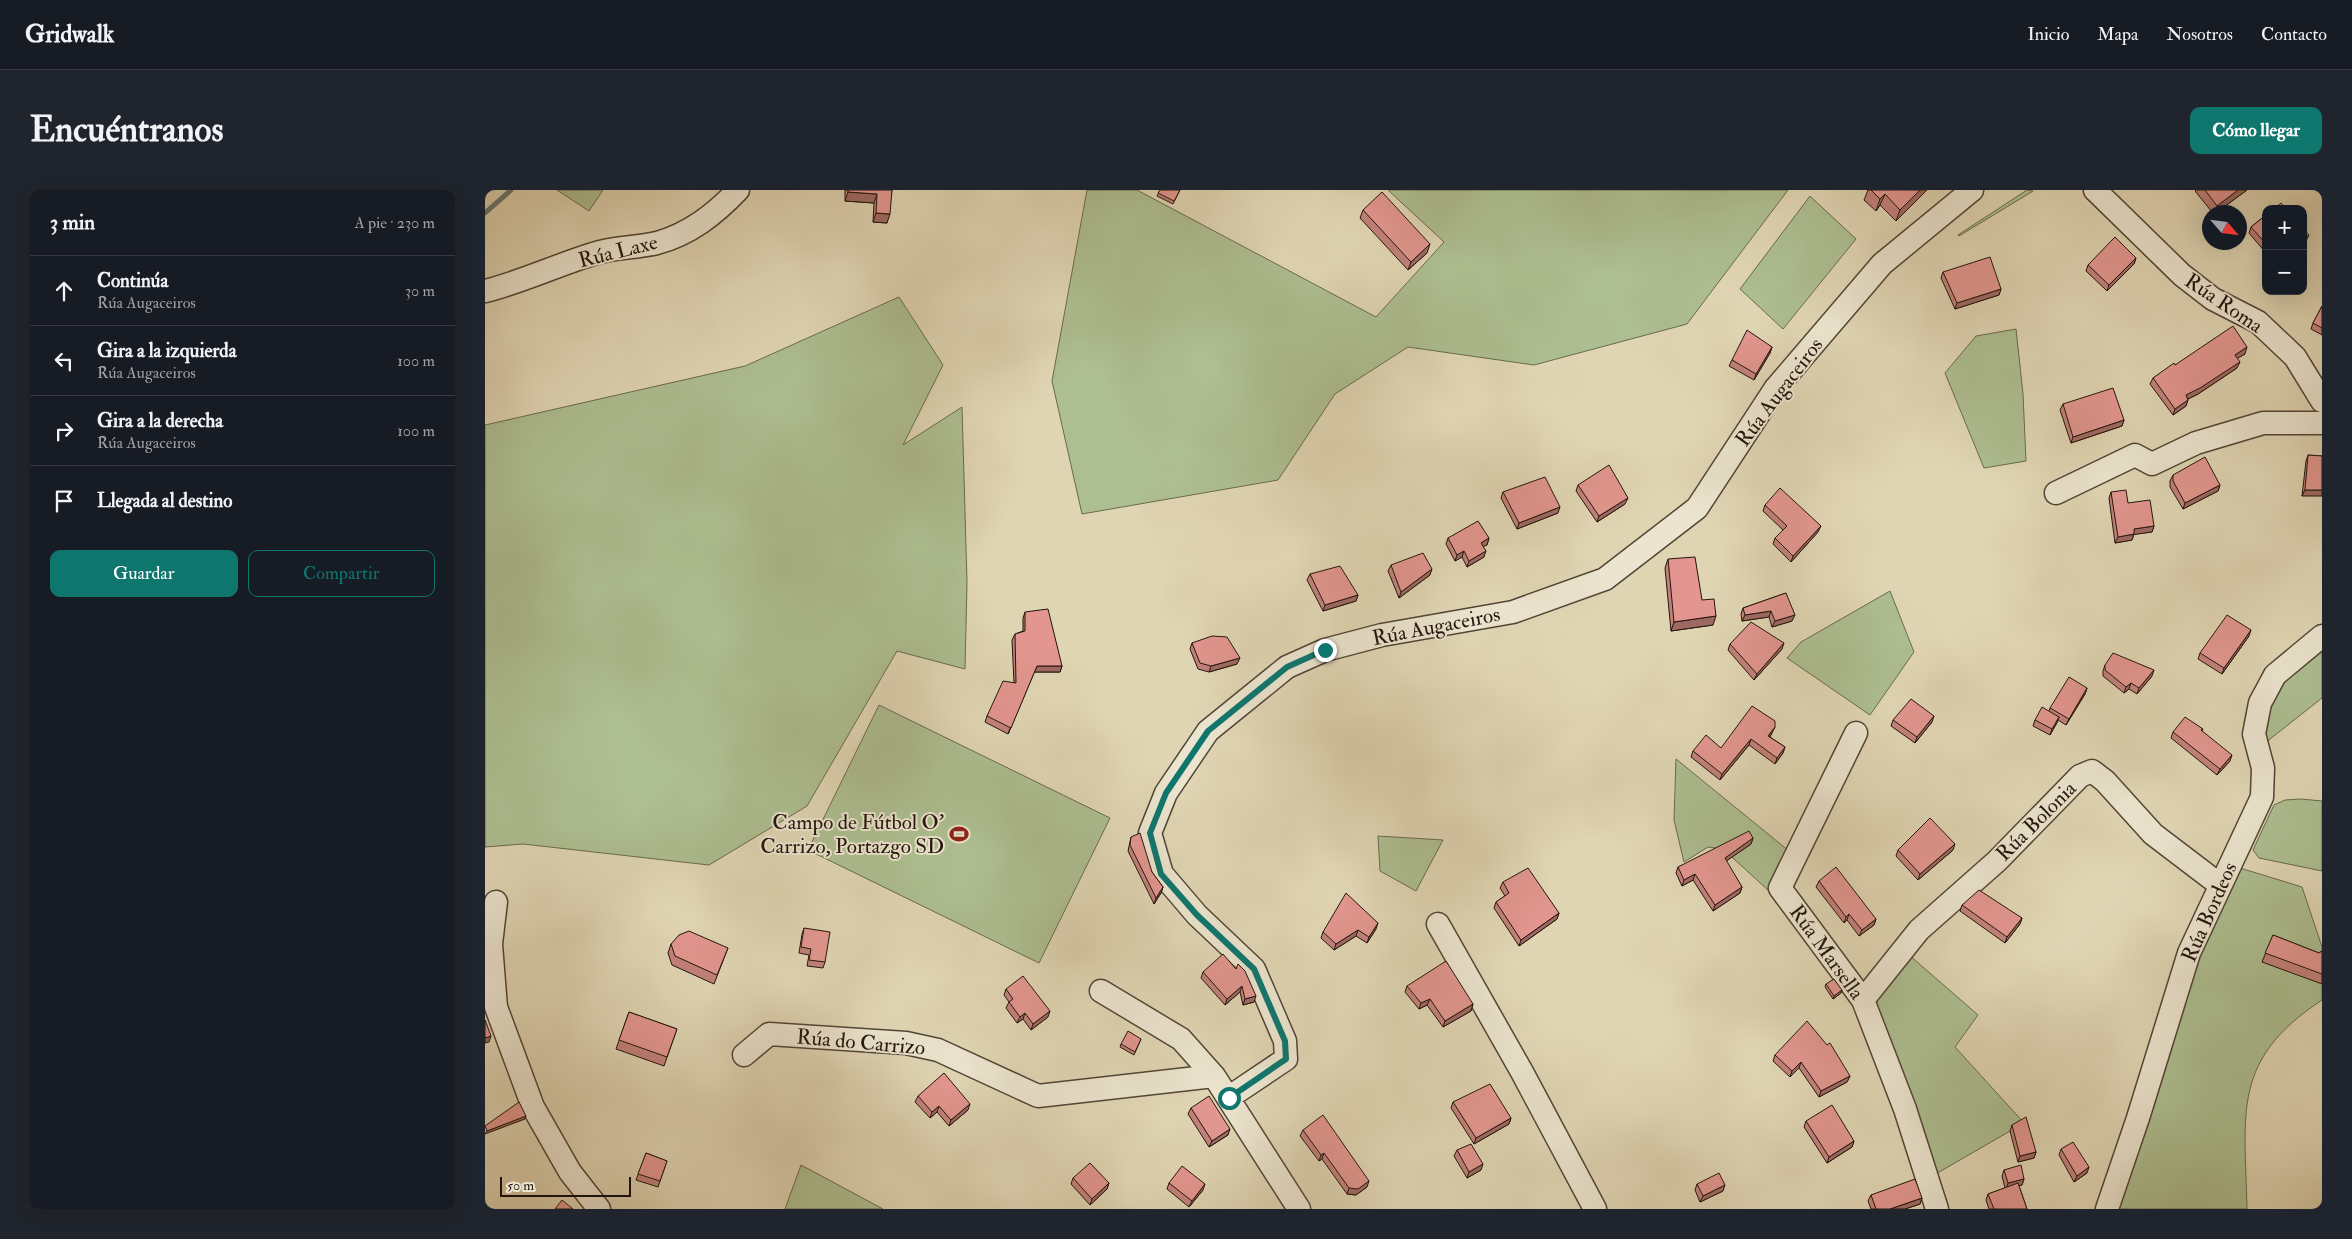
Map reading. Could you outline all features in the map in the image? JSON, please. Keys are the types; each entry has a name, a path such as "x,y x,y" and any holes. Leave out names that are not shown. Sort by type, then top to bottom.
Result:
{"street":[{"name":"Rúa Laxe","path":"485,291 507,286 595,253 656,243 688,232 717,212 738,190"},
{"name":"Rúa Augaceiros","path":"1229,1098 1286,1059 1285,1041 1254,969 1197,915 1161,874 1150,833 1166,793 1208,731 1287,667 1325,650 1382,635 1513,612 1605,579 1697,508 1775,390 1882,264 1972,190"},
{"name":"Rúa Roma","path":"2095,190 2181,275 2213,299 2258,322 2295,357 2322,401"},
{"path":"2056,493 2135,455 2152,464 2196,443 2263,423 2322,423"},
{"name":"Rúa Bordeos","path":"2107,1209 2138,1118 2189,953 2261,797 2263,768 2254,734 2260,704 2275,676 2322,636"},
{"name":"Rúa Marsella","path":"1857,734 1780,888 1863,1000 1905,1109 1937,1209"},
{"name":"Rúa Bolonia","path":"1863,1000 1919,930 1997,861 2080,776 2092,771 2105,781 2153,834 2220,885"},
{"path":"496,902 491,944 496,1006 533,1108 570,1172 599,1209"},
{"path":"1438,924 1522,1072 1595,1209"},
{"path":"1101,990 1181,1039 1214,1076 1299,1209"},
{"name":"Rúa do Carrizo","path":"744,1055 769,1034 906,1043 938,1050 1038,1096 1214,1076"}],"green space":[{"path":"557,190 603,190 589,211"},
{"path":"1087,190 1137,190 1376,317 1444,242 1388,190 1788,190 1687,324 1534,365 1408,347 1335,394 1278,480 1082,514 1052,381"},
{"path":"2027,190 2033,191 1958,235"},
{"path":"1810,196 1856,239 1783,329 1740,289"},
{"path":"899,297 943,365 903,445 962,407 967,582 965,669 897,651 807,806 709,865 523,844 485,847 485,425 745,366"},
{"path":"2016,329 2023,394 2026,461 1984,468 1945,373 1976,336"},
{"path":"1890,591 1914,652 1870,715 1787,658 1801,642"},
{"path":"2322,648 2322,698 2265,743 2265,723 2280,681"},
{"name":"Campo de Fútbol O' Carrizo, Portazgo SD","path":"879,705 1110,818 1039,963 808,850"},
{"path":"1676,759 1789,851 1769,891 1723,849 1708,847 1684,862 1674,820"},
{"path":"2285,800 2322,801 2322,871 2259,858 2253,850 2274,805"},
{"path":"1378,836 1443,840 1416,891 1380,871"},
{"path":"2240,868 2302,887 2322,947 2322,1000 2293,1022 2272,1044 2258,1067 2250,1091 2246,1116 2245,1144 2247,1209 2114,1209 2202,944"},
{"path":"1908,954 1978,1015 1955,1047 2024,1123 1934,1175 1877,1007 1877,993"},
{"path":"801,1165 883,1209 785,1209"}],"building":[{"path":"848,190 892,190 890,214 876,213 877,194 848,192"},
{"path":"1160,190 1180,190 1174,201 1158,193"},
{"path":"1871,190 1920,190 1900,210 1885,194 1880,199"},
{"path":"2205,190 2238,190 2218,205 2216,205"},
{"path":"1382,192 1430,244 1411,262 1363,210"},
{"path":"2262,218 2262,239 2251,227"},
{"path":"2115,237 2136,258 2109,285 2088,265"},
{"path":"1990,257 2001,289 1957,303 1943,272"},
{"path":"2322,306 2322,328 2313,323"},
{"path":"2233,326 2247,347 2235,355 2240,362 2186,395 2188,400 2175,409 2153,378"},
{"path":"1747,330 1772,347 1756,374 1732,360"},
{"path":"2113,388 2124,420 2073,437 2063,404"},
{"path":"2308,455 2322,456 2322,490 2305,490"},
{"path":"2205,457 2220,485 2185,503 2173,481 2173,475"},
{"path":"1609,465 1628,498 1599,516 1578,485"},
{"path":"1545,477 1560,507 1519,523 1503,492"},
{"path":"1780,488 1821,526 1793,556 1775,538 1787,526 1765,505"},
{"path":"2126,490 2128,503 2150,500 2154,526 2134,529 2134,534 2118,537 2111,492"},
{"path":"1478,521 1489,538 1481,543 1486,551 1469,561 1464,551 1457,555 1448,538"},
{"path":"1423,553 1432,569 1401,592 1391,565"},
{"path":"1695,557 1702,600 1714,599 1716,616 1674,622 1668,559"},
{"path":"1340,566 1358,595 1325,605 1310,574"},
{"path":"1786,593 1795,615 1775,621 1771,611 1745,615 1743,608"},
{"path":"1048,609 1062,666 1037,666 1011,728 987,716 1003,681 1016,683 1015,634 1025,631 1025,612"},
{"path":"2227,615 2251,630 2224,668 2200,653"},
{"path":"1751,622 1784,643 1757,674 1730,644"},
{"path":"1212,636 1227,637 1240,658 1211,666 1200,663 1192,643"},
{"path":"2113,653 2154,670 2139,688 2131,683 2126,687 2105,670 2105,665"},
{"path":"2069,677 2087,688 2069,719 2050,708"},
{"path":"1911,699 1934,716 1917,737 1893,720"},
{"path":"1752,706 1775,721 1775,727 1768,736 1785,747 1777,758 1751,739 1722,774 1693,751 1706,735 1721,748"},
{"path":"2042,707 2059,717 2052,729 2035,720"},
{"path":"2185,717 2203,729 2201,730 2232,755 2220,769 2173,732"},
{"path":"1930,818 1955,844 1920,874 1898,850"},
{"path":"1749,831 1753,838 1725,858 1742,887 1715,905 1695,874 1684,880 1678,867"},
{"path":"1140,833 1152,872 1163,887 1156,898 1130,845 1131,837"},
{"path":"1836,867 1876,919 1862,930 1849,914 1846,917 1819,881"},
{"path":"1528,868 1559,913 1521,940 1496,902 1509,893 1503,882"},
{"path":"1979,890 2022,918 2007,937 1962,905"},
{"path":"1346,893 1378,923 1369,937 1358,930 1336,944 1323,932"},
{"path":"804,928 830,932 825,962 809,960 811,949 801,947"},
{"path":"689,931 728,948 717,975 675,956 671,944 679,935"},
{"path":"2273,935 2319,953 2322,951 2322,974 2265,953"},
{"path":"1223,954 1236,969 1238,964 1245,971 1256,996 1245,999 1242,986 1227,999 1203,972"},
{"path":"1446,961 1473,1004 1445,1021 1430,999 1421,1003 1407,986"},
{"path":"1023,976 1050,1011 1033,1024 1025,1013 1020,1017 1009,1002 1013,999 1006,989"},
{"path":"1834,979 1842,990 1834,996 1826,984"},
{"path":"629,1012 677,1029 667,1057 619,1040"},
{"path":"485,1020 491,1036 485,1038"},
{"path":"1807,1021 1827,1045 1830,1043 1850,1076 1821,1091 1801,1062 1792,1071 1775,1055"},
{"path":"1128,1031 1141,1039 1135,1052 1121,1044"},
{"path":"944,1073 970,1104 951,1120 939,1106 932,1112 918,1096"},
{"path":"1490,1084 1511,1118 1476,1138 1453,1102"},
{"path":"1209,1096 1230,1129 1212,1141 1191,1108"},
{"path":"519,1102 526,1116 487,1131 485,1126"},
{"path":"1832,1105 1854,1141 1829,1157 1806,1121"},
{"path":"1323,1115 1369,1181 1358,1189 1349,1188 1324,1153 1321,1155 1303,1130"},
{"path":"2026,1117 2036,1152 2020,1156 2012,1125"},
{"path":"2073,1142 2089,1167 2077,1176 2061,1149"},
{"path":"1471,1144 1483,1164 1469,1172 1457,1150"},
{"path":"646,1153 667,1161 660,1181 638,1174"},
{"path":"1090,1163 1109,1183 1092,1199 1073,1178"},
{"path":"2021,1165 2024,1179 2008,1183 2004,1170"},
{"path":"1182,1166 1205,1184 1192,1201 1169,1183"},
{"path":"1719,1173 1725,1185 1703,1196 1697,1184"},
{"path":"1915,1179 1922,1198 1890,1209 1876,1209 1871,1195"},
{"path":"2018,1183 2027,1209 1994,1209 1988,1194"},
{"path":"562,1200 573,1209 555,1209"}],"waterway":[{"path":"485,213 511,190"}],"place":[{"name":"Campo de Fútbol O' Carrizo, Portazgo SD","path":"959,834"}],"route":[{"path":"1229,1098 1286,1059 1285,1041 1254,969 1197,915 1161,874 1150,833 1166,793 1208,731 1287,667 1325,650"}]}
